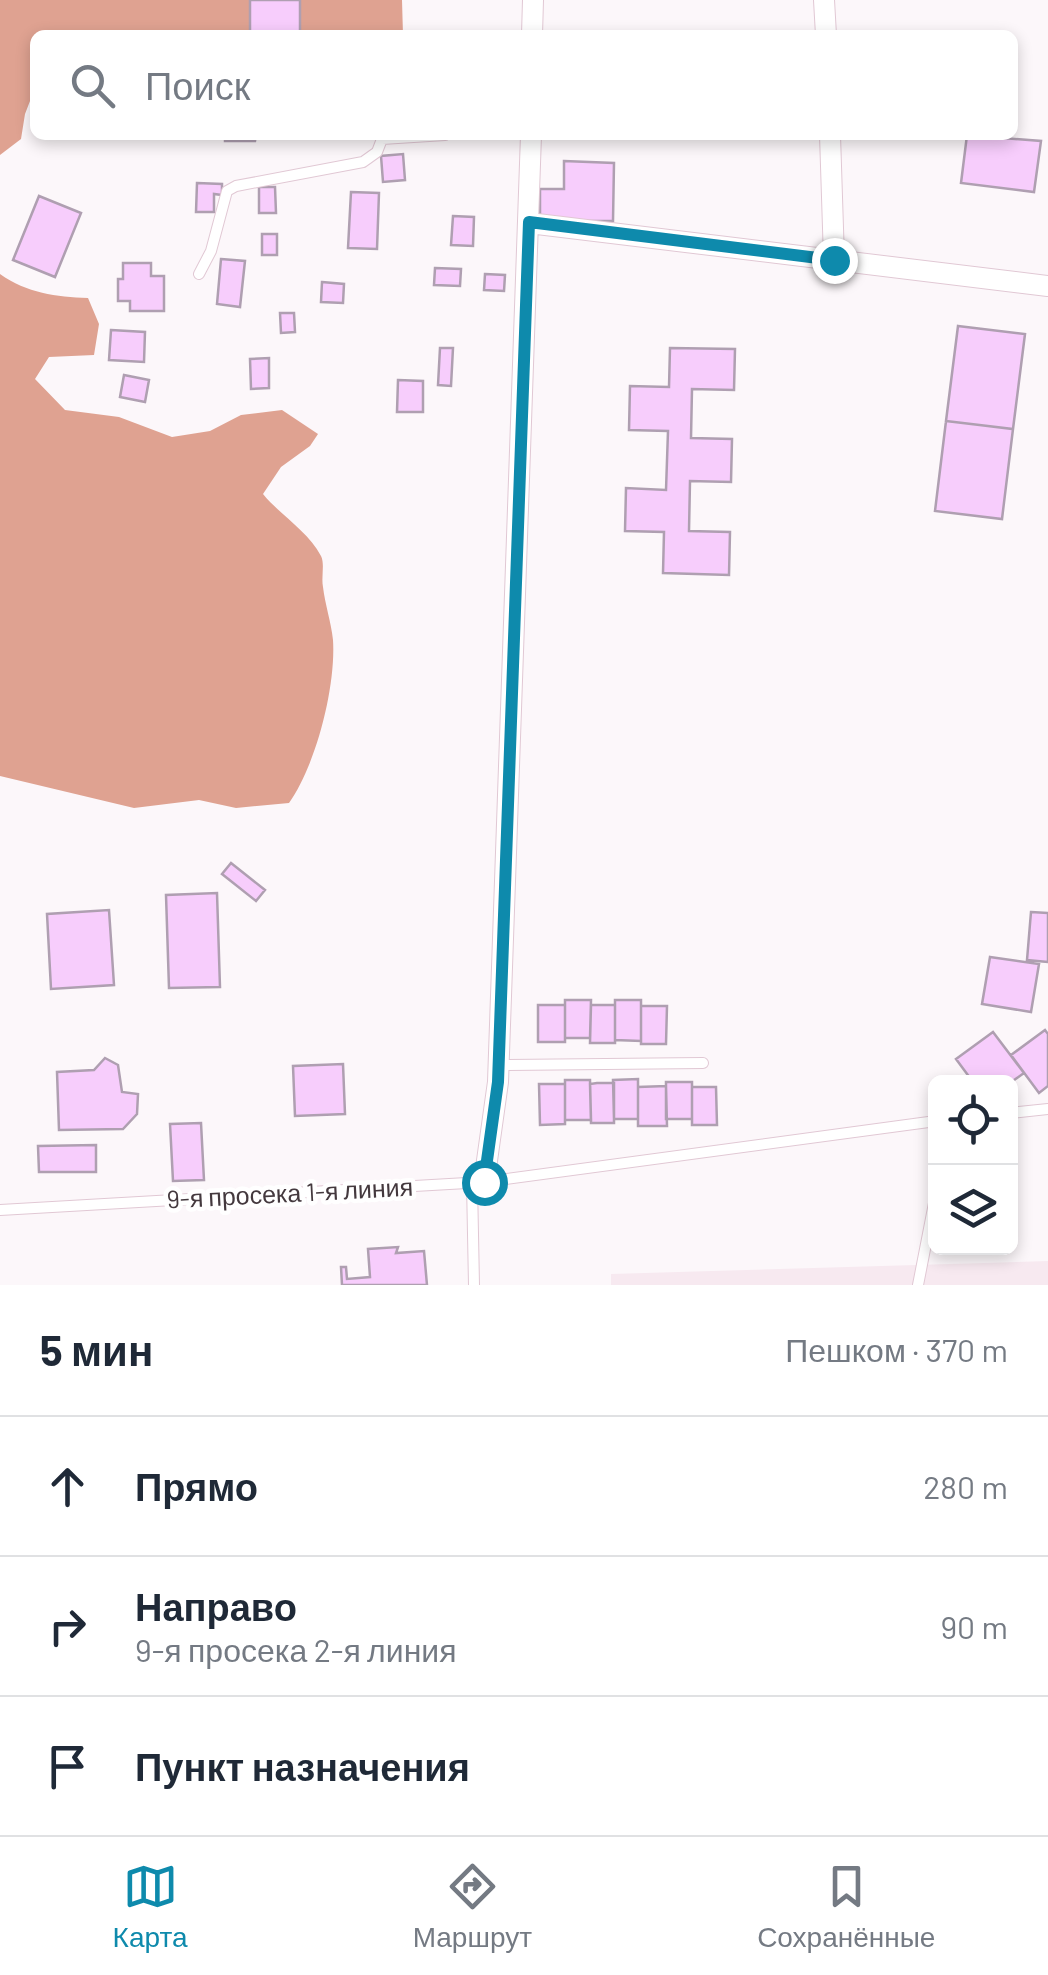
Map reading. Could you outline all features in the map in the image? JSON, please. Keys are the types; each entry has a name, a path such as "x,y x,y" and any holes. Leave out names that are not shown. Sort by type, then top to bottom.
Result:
{"street":[{"path":"532,30 533,0"},
{"path":"824,0 826,30"},
{"path":"478,1182 499,1066 531,140"},
{"path":"830,140 834,260"},
{"path":"529,222 1048,286"}],"lane":[{"path":"199,274 212,251 226,191 364,162 378,152 382,140"},
{"path":"499,1066 703,1063"},
{"path":"1018,1112 1048,1109"},
{"name":"9-я просека 1-я линия","path":"0,1210 478,1182 928,1121"},
{"path":"474,1285 478,1182"},
{"path":"918,1285 928,1234"}],"shaded area":[{"path":"0,0 402,0 403,30 30,30 30,101 21,139 0,155"},
{"path":"0,274 42,293 88,298 99,324 94,355 49,357 35,379 65,410 119,417 172,437 210,431 241,415 282,410 318,434 310,446 281,467 263,494 321,556 333,640 331,680 322,725 308,768 289,803 236,808 199,800 134,808 0,776"},
{"path":"1048,1261 1048,1285 611,1285 611,1274"}],"building":[{"path":"250,0 300,0 300,30 250,30"},
{"path":"966,140 1041,141 1034,192 961,183"},
{"path":"403,154 405,180 383,182 381,156"},
{"path":"564,161 614,163 613,221 540,221 540,189 564,189"},
{"path":"197,183 222,184 222,195 214,194 214,212 196,212"},
{"path":"259,187 275,187 276,213 259,213"},
{"path":"351,192 379,193 377,249 348,248"},
{"path":"39,196 81,213 55,277 13,260"},
{"path":"453,216 474,217 473,246 451,245"},
{"path":"262,234 277,234 277,255 262,255"},
{"path":"221,259 245,261 240,307 217,304"},
{"path":"123,263 151,263 151,276 164,276 164,311 130,311 130,301 118,301"},
{"path":"435,268 461,269 460,286 434,285"},
{"path":"485,274 505,275 504,291 484,290"},
{"path":"322,282 344,284 343,303 321,302"},
{"path":"280,313 294,313 295,332 281,333"},
{"path":"958,326 1025,334 1013,429 946,421"},
{"path":"111,330 145,332 144,362 109,360"},
{"path":"440,348 453,348 451,386 438,385"},
{"path":"670,348 735,349 734,390 692,389 691,438 732,439 731,482 690,481 689,531 730,532 729,575 663,573 664,532 625,531 626,488 666,490 668,431 629,430 630,386 669,387"},
{"path":"269,358 269,388 251,389 250,359"},
{"path":"124,375 149,380 145,402 120,397"},
{"path":"398,380 423,381 423,412 397,412"},
{"path":"946,421 1013,429 1002,519 935,511"},
{"path":"231,863 265,890 256,901 222,874"},
{"path":"217,893 220,987 169,988 166,895"},
{"path":"109,910 114,985 51,989 47,914"},
{"path":"1031,912 1048,913 1048,962 1027,960"},
{"path":"990,957 1039,964 1031,1012 982,1004"},
{"path":"565,1000 591,1000 590,1038 565,1038"},
{"path":"615,1000 641,1000 641,1041 615,1040"},
{"path":"538,1005 565,1005 565,1042 538,1042"},
{"path":"591,1005 615,1005 615,1043 590,1043"},
{"path":"641,1006 667,1006 666,1044 641,1044"},
{"path":"1045,1030 1048,1086 1039,1093 1011,1055"},
{"path":"993,1032 1024,1073 1018,1077 968,1075 956,1059"},
{"path":"105,1058 118,1065 122,1092 138,1094 137,1114 123,1129 59,1130 57,1072 94,1070"},
{"path":"343,1064 345,1114 295,1116 293,1066"},
{"path":"638,1079 638,1119 614,1119 613,1080"},
{"path":"565,1080 590,1080 591,1120 565,1120"},
{"path":"666,1082 692,1082 692,1119 666,1119"},
{"path":"614,1083 614,1123 591,1123 590,1084"},
{"path":"539,1084 565,1084 565,1124 540,1125"},
{"path":"666,1086 667,1126 638,1126 638,1087"},
{"path":"692,1087 716,1087 717,1125 692,1125"},
{"path":"201,1123 204,1180 173,1181 170,1124"},
{"path":"96,1145 96,1172 39,1172 38,1146"},
{"path":"398,1247 396,1253 424,1251 427,1285 342,1285 341,1267 346,1267 347,1279 370,1277 368,1249"}],"route":[{"path":"484,1182 498,1082 529,222 834,260"}]}
